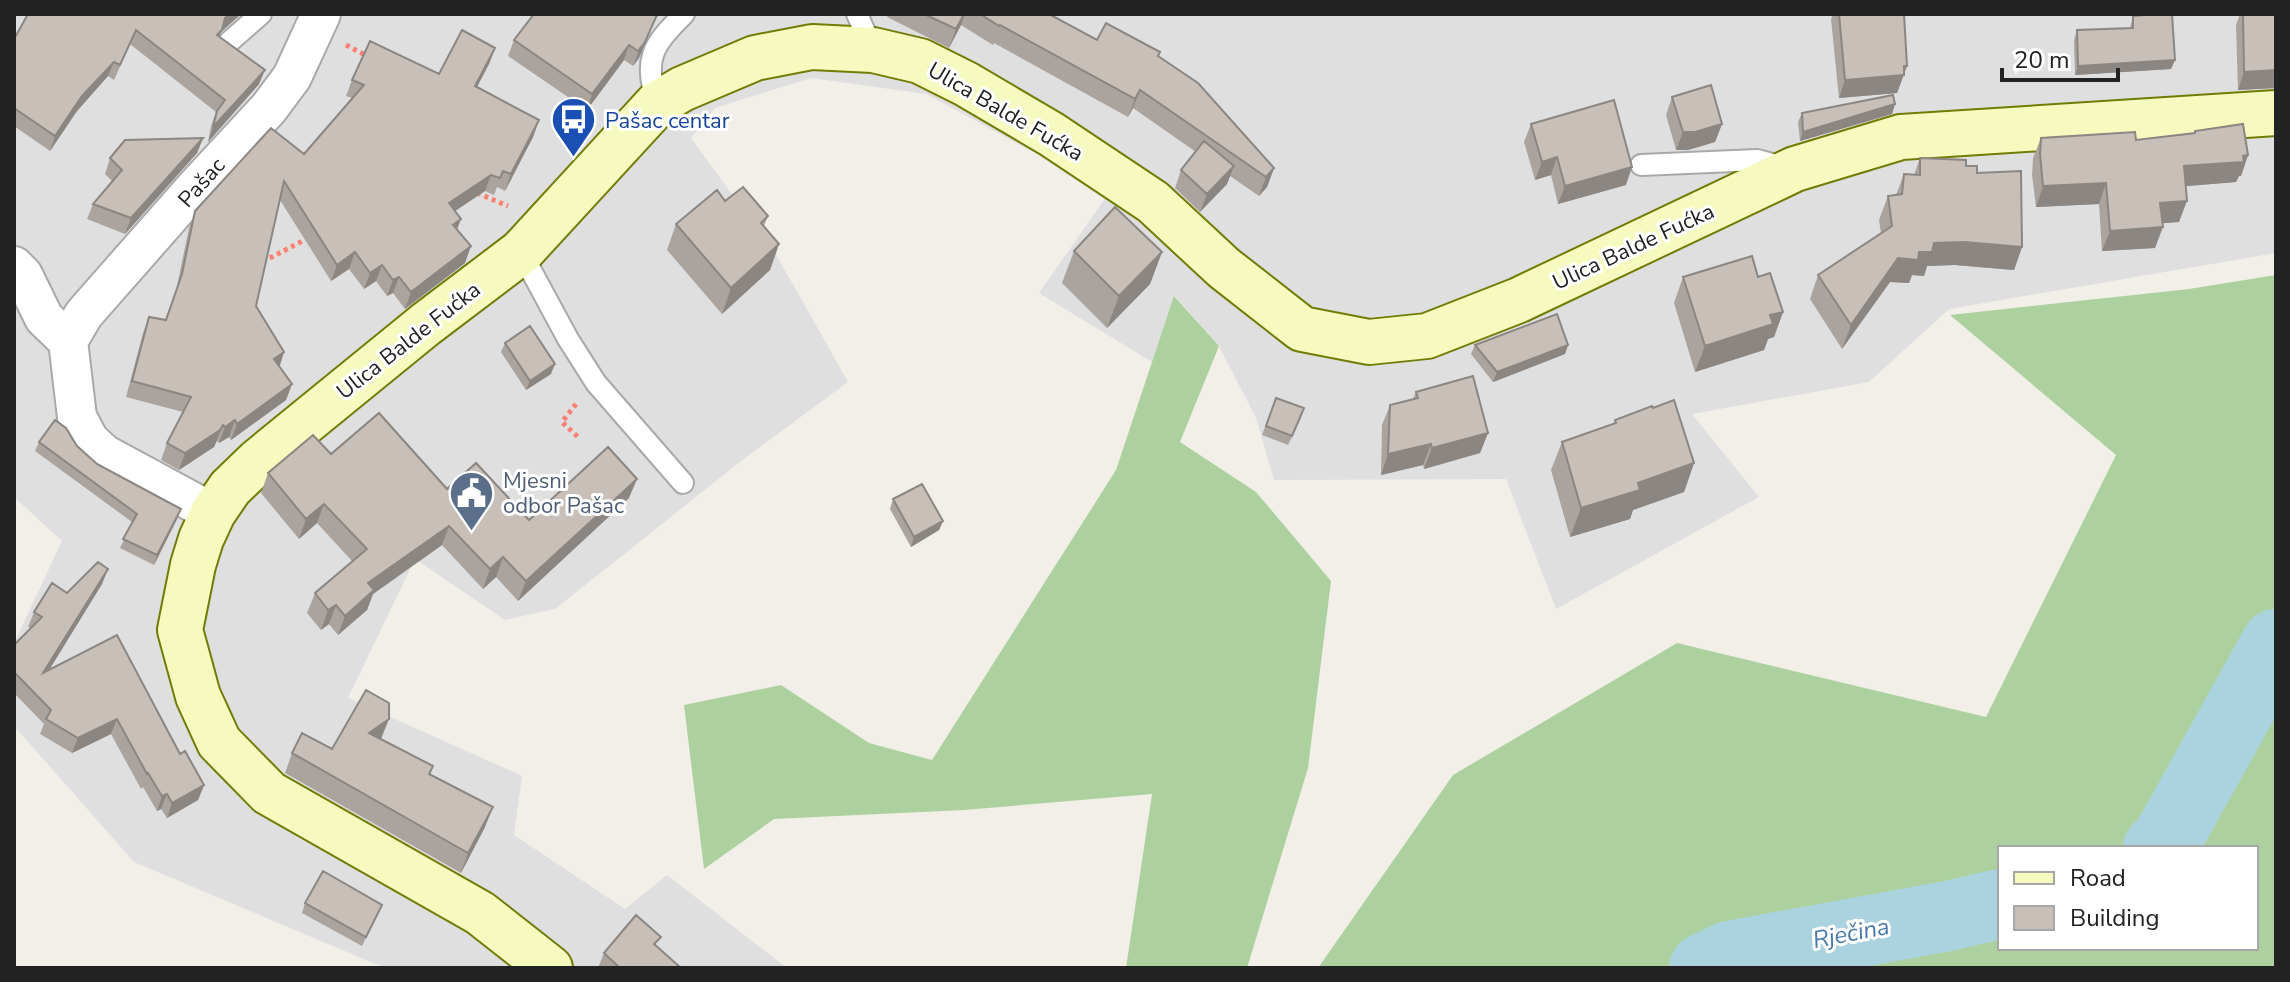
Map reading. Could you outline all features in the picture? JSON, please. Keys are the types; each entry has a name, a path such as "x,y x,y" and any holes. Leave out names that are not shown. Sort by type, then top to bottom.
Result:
{"main road":[{"name":"Ulica Balde Fućka","path":"550,968 480,913 269,793 219,742 198,696 180,630 201,539 213,513 230,488 258,461 426,324 521,252 657,104 682,89 755,58 812,47 865,32 966,84 1051,134 1153,202 1224,268 1302,329 1369,342 1427,336 1519,300 1795,169 1901,137 2276,113"}],"street":[{"name":"Pašac","path":"68,341 84,314 269,108 292,77 321,14"},
{"path":"14,266 23,275 44,318 68,341 77,417 89,440 104,454 213,513"}],"lane":[{"path":"229,42 261,14"},
{"path":"657,104 650,77 651,57 667,31 684,14"},
{"path":"1641,165 1757,160 1795,169"},
{"path":"521,252 568,339 596,383 683,483"}],"path":[{"path":"468,190 491,199"},
{"path":"260,260 272,257 317,233"},
{"path":"567,416 562,422 579,438"}],"shaded area":[{"path":"14,14 2276,14 2276,253 1949,309 1869,382 1692,414 1759,497 1556,609 1506,479 1274,480 1256,418 1219,346 1175,296 1152,362 1039,293 1109,193 926,94 811,78 715,108 691,138 777,256 848,382 745,458 555,609 505,620 415,559 348,698 522,776 514,835 625,909 667,875 787,968 385,968 134,862 14,726 14,643 62,541 14,497"}],"green space":[{"path":"2276,275 2276,968 1318,968 1453,775 1677,643 1986,717 2116,455 1950,315 2189,289"},
{"path":"1174,296 1219,346 1180,442 1256,492 1331,581 1308,768 1247,968 1126,968 1152,794 964,810 774,819 704,869 684,705 781,685 869,743 932,760 1116,470"}],"building":[{"path":"28,14 230,14 217,35 265,70 213,127 217,111 225,100 136,30 120,65 114,62 82,96 55,136 14,108 14,39"},
{"path":"534,14 656,14 656,17 638,51 629,45 592,94 514,40"},
{"path":"924,14 964,14 956,29"},
{"path":"980,14 1049,14 1097,40 1106,23 1160,52 1158,56 1198,83 1274,168 1266,177 1140,90 1135,99"},
{"path":"1839,14 1904,14 1907,66 1904,66 1904,75 1845,80"},
{"path":"2172,14 2175,60 2078,66 2077,30 2133,28 2133,16"},
{"path":"2243,14 2276,14 2276,70 2244,72"},
{"path":"462,30 495,48 475,86 539,120 511,174 503,171 500,178 491,175 449,203 461,219 453,225 471,246 411,292 399,277 393,280 382,265 370,273 355,252 337,265 284,181 256,306 284,352 274,359 292,384 237,424 235,420 225,427 223,425 185,453 167,443 191,397 132,381 149,317 166,320 182,274 195,211 271,128 304,154 364,85 352,80 370,41 439,74"},
{"path":"1711,85 1722,124 1695,132 1683,132 1672,97"},
{"path":"1893,95 1895,104 1803,132 1802,113"},
{"path":"1614,100 1632,167 1565,186 1557,157 1542,162 1531,124"},
{"path":"2243,124 2248,155 2243,156 2244,162 2184,166 2187,201 2160,203 2163,227 2110,231 2106,183 2043,186 2041,138 2135,132 2136,140"},
{"path":"203,138 131,218 93,204 122,170 110,158 125,140"},
{"path":"1204,141 1234,166 1207,194 1181,170"},
{"path":"1920,158 1966,160 1966,166 1977,166 1977,173 2021,171 2022,247 1934,243 1932,252 1919,252 1918,260 1898,258 1851,325 1818,275 1892,226 1888,196 1902,194 1904,174 1920,175"},
{"path":"743,187 768,216 761,223 779,244 731,288 676,224 717,190 725,201"},
{"path":"1115,207 1162,252 1119,296 1074,251"},
{"path":"1752,256 1758,277 1770,273 1783,312 1770,315 1773,324 1705,346 1683,277"},
{"path":"1557,314 1568,345 1497,372 1475,345"},
{"path":"530,326 555,364 530,381 505,343"},
{"path":"1473,376 1488,433 1432,448 1431,444 1388,454 1390,405 1418,398 1416,392"},
{"path":"1276,398 1304,408 1292,436 1266,426"},
{"path":"1674,400 1694,463 1638,483 1640,490 1581,508 1562,442"},
{"path":"379,413 447,489 476,463 529,520 608,447 637,479 526,581 503,557 490,569 449,526 368,583 374,590 345,616 336,605 328,610 315,593 367,549 324,504 306,519 268,473 313,435 331,454"},
{"path":"55,420 66,428 77,446 97,464 181,509 157,555 123,539 137,514 39,442"},
{"path":"922,484 943,521 914,537 893,499"},
{"path":"98,562 108,569 43,673 117,635 180,754 185,751 204,785 172,803 167,794 162,796 147,774 117,719 78,738 46,719 51,710 14,672 14,645 42,617 34,612 52,583 67,593"},
{"path":"366,690 389,703 389,719 369,733 433,766 429,774 493,807 468,853 292,753 302,733 332,749"},
{"path":"323,871 382,905 366,937 305,903"},
{"path":"636,915 661,937 654,944 681,968 620,968 604,953"}],"waterway":[{"name":"Rječina","path":"2162,846 2276,644"},
{"name":"Rječina","path":"1704,968 1729,956 1998,904"}],"place":[{"name":"Pašac centar","path":"574,159"},
{"name":"Mjesni odbor Pašac","path":"472,532"}]}
